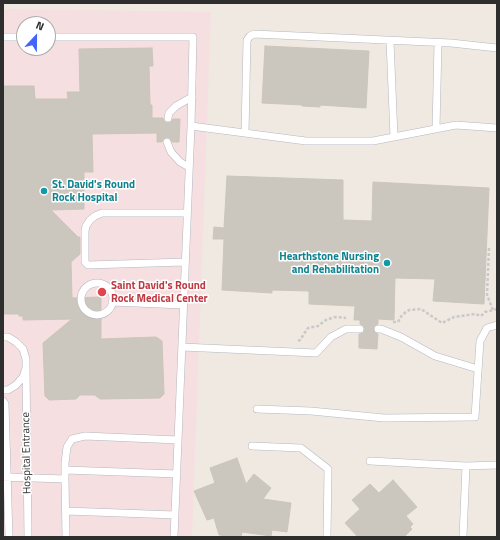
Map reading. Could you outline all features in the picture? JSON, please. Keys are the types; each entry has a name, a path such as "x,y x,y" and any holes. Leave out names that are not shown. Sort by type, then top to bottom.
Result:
{"lane":[{"path":"245,133 247,40 254,34 438,43 497,48"},
{"path":"3,37 16,37"},
{"path":"56,37 193,37 191,126 174,537"},
{"path":"390,41 394,137"},
{"path":"436,129 438,43"},
{"path":"168,118 169,113 176,106 192,97"},
{"path":"191,126 306,141 373,141 456,125 497,128"},
{"path":"167,142 171,152 180,162 189,167"},
{"path":"185,262 88,265 85,262 85,231 90,220 95,216 102,214 187,213"},
{"path":"97,283 102,284 109,289 112,293 112,302 107,311 97,315 87,312 83,308 81,298 85,289 92,284 97,283"},
{"path":"112,302 183,305"},
{"path":"257,409 311,411 384,418 475,416 480,341 488,328 497,325"},
{"path":"182,347 316,353 331,337 346,329 360,329"},
{"path":"378,329 401,337 435,356 478,369"},
{"name":"Hospital Entrance","path":"3,336 16,342 23,349 26,359 28,537"},
{"path":"3,390 8,390 16,385 23,377 26,368"},
{"name":"Hospital Entrance","path":"3,401 5,477 9,537"},
{"path":"66,537 65,470 68,447 72,439 85,436 178,440"},
{"path":"252,446 301,448 328,469 327,537"},
{"path":"370,461 466,466 497,465"},
{"path":"463,537 466,466"},
{"path":"65,470 177,474"},
{"path":"5,477 65,479"},
{"path":"66,511 175,515"}],"path":[{"path":"391,322 398,322 402,315 409,310 421,309 442,323 454,317 475,314 481,316 485,312 495,310 487,294 489,248"},
{"path":"294,343 300,340 308,328 318,326 326,320 335,317 348,318"}],"shaded area":[{"name":"Saint David's Round Rock Medical Center","path":"3,9 211,12 192,537 3,537"}],"building":[{"path":"265,46 369,51 366,108 320,105 320,107 262,103"},
{"name":"St. David's Round Rock Hospital","path":"152,48 153,66 149,66 150,105 152,105 152,118 163,118 167,123 171,122 173,119 180,119 179,142 172,142 170,138 167,137 163,139 162,142 157,142 157,133 92,134 93,172 84,172 84,209 51,210 78,237 80,237 80,254 71,262 72,298 101,297 101,339 156,337 162,341 164,394 160,398 100,399 95,395 80,395 76,399 49,400 45,396 43,343 72,319 23,320 23,316 19,316 19,314 3,314 3,86 34,86 35,99 68,99 67,92 80,92 79,49"},
{"name":"Hearthstone Nursing and Rehabilitation","path":"227,176 343,180 343,220 372,221 373,182 489,188 484,304 433,301 435,279 395,278 394,320 378,319 378,324 374,326 374,331 378,334 377,349 359,348 359,334 363,333 365,329 363,325 360,324 360,320 354,320 355,306 309,304 309,291 272,290 272,293 222,290 224,239 213,239 214,227 224,228"},
{"path":"237,458 246,484 254,474 271,488 263,499 291,503 287,532 272,530 271,536 242,532 241,537 219,535 214,518 207,520 194,491 215,483 210,468"},
{"path":"393,480 417,507 406,516 413,524 410,527 412,529 404,537 358,537 345,523 360,509 352,500 370,484 379,493"}],"place":[{"name":"St. David's Round Rock Hospital","path":"44,191"},
{"name":"Hearthstone Nursing and Rehabilitation","path":"387,263"},
{"name":"Saint David's Round Rock Medical Center","path":"102,292"}]}
